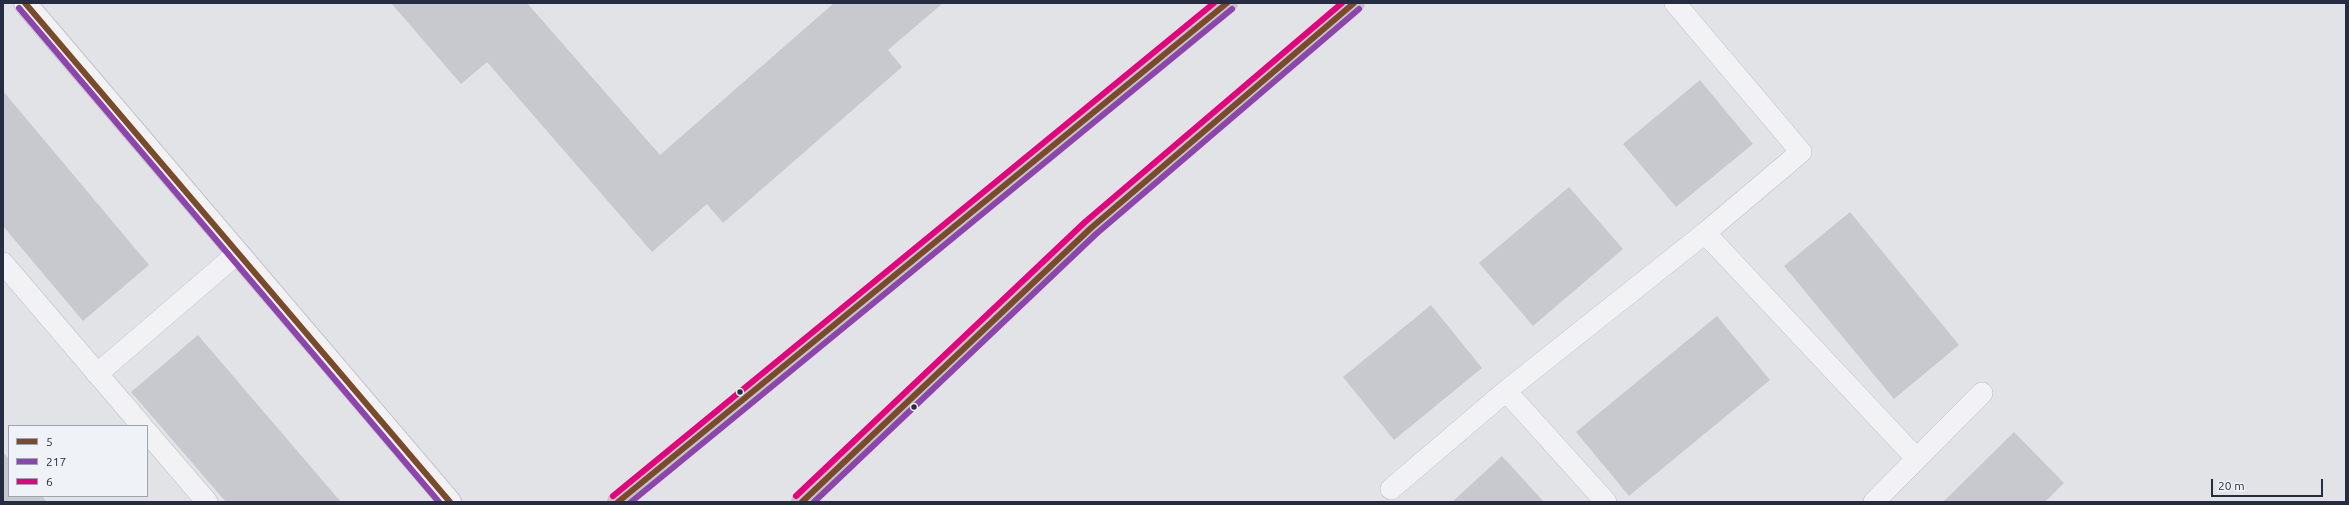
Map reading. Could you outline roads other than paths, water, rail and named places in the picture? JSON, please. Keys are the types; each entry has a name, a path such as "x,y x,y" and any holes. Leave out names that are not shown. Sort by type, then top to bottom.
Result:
{"main road":[{"path":"618,502 1227,3"},
{"path":"802,502 1091,228 1354,3"}],"street":[{"path":"25,3 450,502"}],"lane":[{"path":"1391,489 1506,391 1705,233 1801,152 1675,3"},
{"path":"1705,233 1916,458"},
{"path":"97,374 238,253"},
{"path":"3,263 141,425"},
{"path":"1506,391 1606,502"},
{"path":"1874,502 1982,393"},
{"path":"148,433 207,502"}]}
